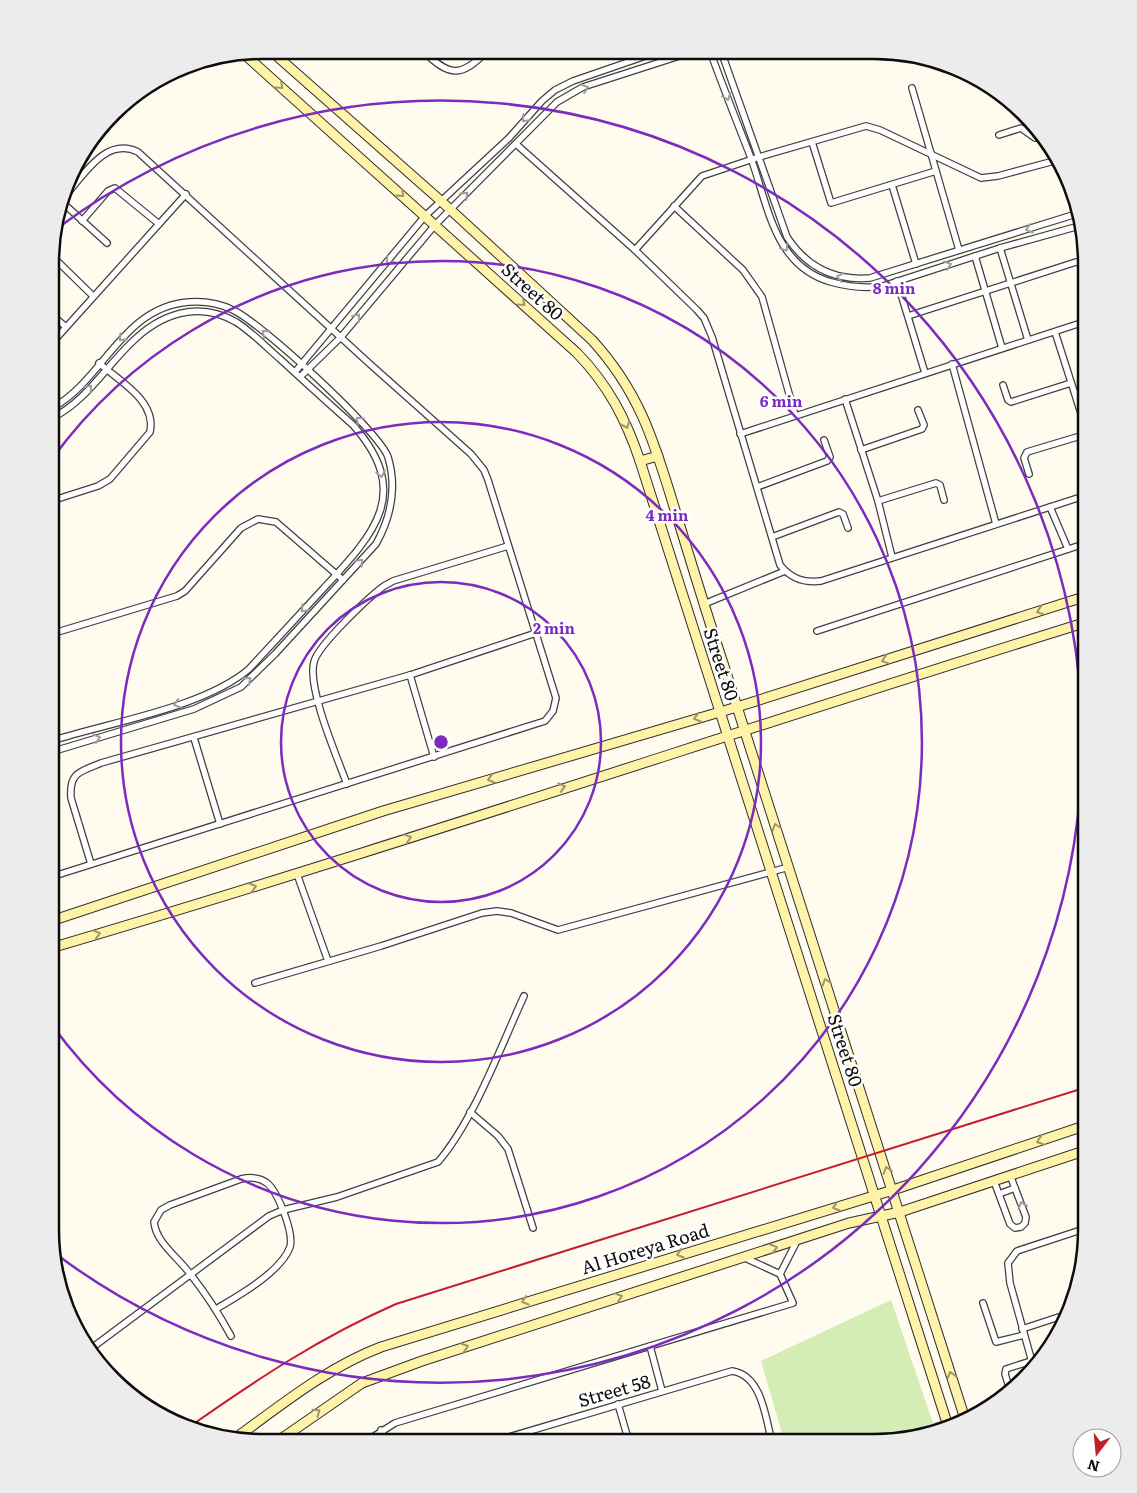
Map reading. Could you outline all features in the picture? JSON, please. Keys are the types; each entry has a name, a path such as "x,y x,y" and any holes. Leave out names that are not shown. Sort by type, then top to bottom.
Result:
{"street":[{"name":"Street 80","path":"250,59 578,353 592,369 617,405 640,461 876,1195 946,1421"},
{"name":"Street 80","path":"280,59 592,340 608,358 635,397 645,418 658,456 963,1414"},
{"path":"432,59 441,68 460,71 469,68 479,59"},
{"path":"295,372 426,216 509,138 542,100 555,90 573,81 637,59"},
{"path":"300,377 341,337 435,225 516,144 543,114 569,94 584,87 670,59"},
{"path":"713,59 751,160 773,227 794,261 808,272 825,280 847,286 868,288 1075,227"},
{"path":"724,59 787,237 800,254 814,266 831,275 857,280 870,278 1072,215"},
{"path":"912,88 930,143 930,153 960,250"},
{"path":"635,250 702,176 759,157 866,126 880,130 981,178 998,176 1051,161"},
{"path":"999,135 1021,128 1035,138"},
{"path":"812,142 831,203 936,171"},
{"path":"516,144 635,250 704,318 712,337 780,565 793,577 812,582 1078,498"},
{"path":"59,874 545,721 550,717 556,698 488,480 479,462 138,152 125,147 105,152 73,187"},
{"path":"892,185 916,264"},
{"path":"82,221 108,191 114,188 159,224"},
{"path":"59,336 186,194"},
{"path":"674,206 743,270 762,298 794,414"},
{"path":"67,207 107,243"},
{"path":"1000,248 1028,340"},
{"path":"975,256 1002,348"},
{"path":"908,316 1078,262"},
{"path":"59,263 93,296"},
{"path":"896,281 925,373"},
{"path":"59,402 78,387 134,325 145,316 171,305 205,302 222,306 243,315 302,365 372,432 387,455 392,491 387,523 376,544 252,678 229,694 194,709 59,750"},
{"path":"59,414 71,406 142,332 158,320 176,313 201,311 220,315 237,323 295,372 362,436 379,463 383,476 383,498 371,533 336,575 249,669 226,686 158,710 59,739"},
{"path":"59,322 66,328"},
{"path":"740,434 794,414 1078,324"},
{"path":"1055,332 1078,405"},
{"path":"59,498 98,486 110,479 150,432 152,424 148,408 99,363"},
{"path":"952,364 996,524"},
{"path":"1003,385 1008,400 1011,402 1071,383"},
{"path":"845,399 878,501 892,557"},
{"path":"861,450 922,429 924,425 918,410"},
{"path":"1029,474 1024,458 1027,452 1078,436"},
{"path":"757,487 828,461 830,457 824,440"},
{"path":"640,461 658,456"},
{"path":"878,501 936,483 940,485 944,500"},
{"path":"1050,507 1068,549"},
{"path":"772,536 839,512 843,514 848,528"},
{"path":"59,632 177,596 185,591 241,528 258,519 276,522 343,580"},
{"path":"347,784 318,701 313,669 318,653 377,592 393,582 508,546"},
{"path":"817,631 1078,546"},
{"path":"704,604 785,571"},
{"path":"59,918 383,811 737,707 1078,599"},
{"path":"59,945 297,874 523,800 1078,625"},
{"path":"91,864 71,798 70,786 73,777 81,771 318,701 410,676 536,633"},
{"path":"410,676 434,757"},
{"path":"194,738 220,824"},
{"path":"255,983 482,913 498,911 511,913 558,930 789,867"},
{"path":"297,874 328,960"},
{"path":"790,928 807,923"},
{"path":"94,1346 190,1272 269,1216 283,1210 336,1197 438,1162 448,1150 470,1112 524,996"},
{"path":"470,1112 498,1136 508,1150 533,1228"},
{"name":"Al Horeya Road","path":"242,1433 329,1372 353,1358 374,1349 893,1190 1078,1128"},
{"path":"288,1434 362,1383 422,1361 849,1223 900,1212 1078,1153"},
{"path":"994,1180 1010,1224 1015,1228 1021,1228 1026,1218 1010,1175"},
{"path":"216,1309 252,1287 285,1254 291,1240 277,1196 267,1184 252,1177 241,1179 162,1210 154,1222 158,1237 190,1272 216,1309 231,1336"},
{"path":"999,1194 1015,1188"},
{"path":"1031,1361 1008,1275 1008,1263 1017,1251 1078,1231"},
{"path":"780,1274 798,1241"},
{"path":"375,1434 395,1424 793,1303 780,1274 742,1257"},
{"path":"983,1303 996,1342 1000,1343 1058,1318"},
{"path":"650,1346 662,1392"},
{"path":"1008,1384 1005,1374 1006,1369 1031,1361"},
{"name":"Street 58","path":"519,1434 725,1372 744,1374 755,1387 769,1434"},
{"path":"618,1404 627,1434"},
{"path":"380,1430 382,1434"}],"green space":[{"path":"891,1300 934,1425 901,1433 888,1434 782,1434 761,1361"}],"railway":[{"path":"196,1423 316,1344 396,1304 1078,1090"}]}
